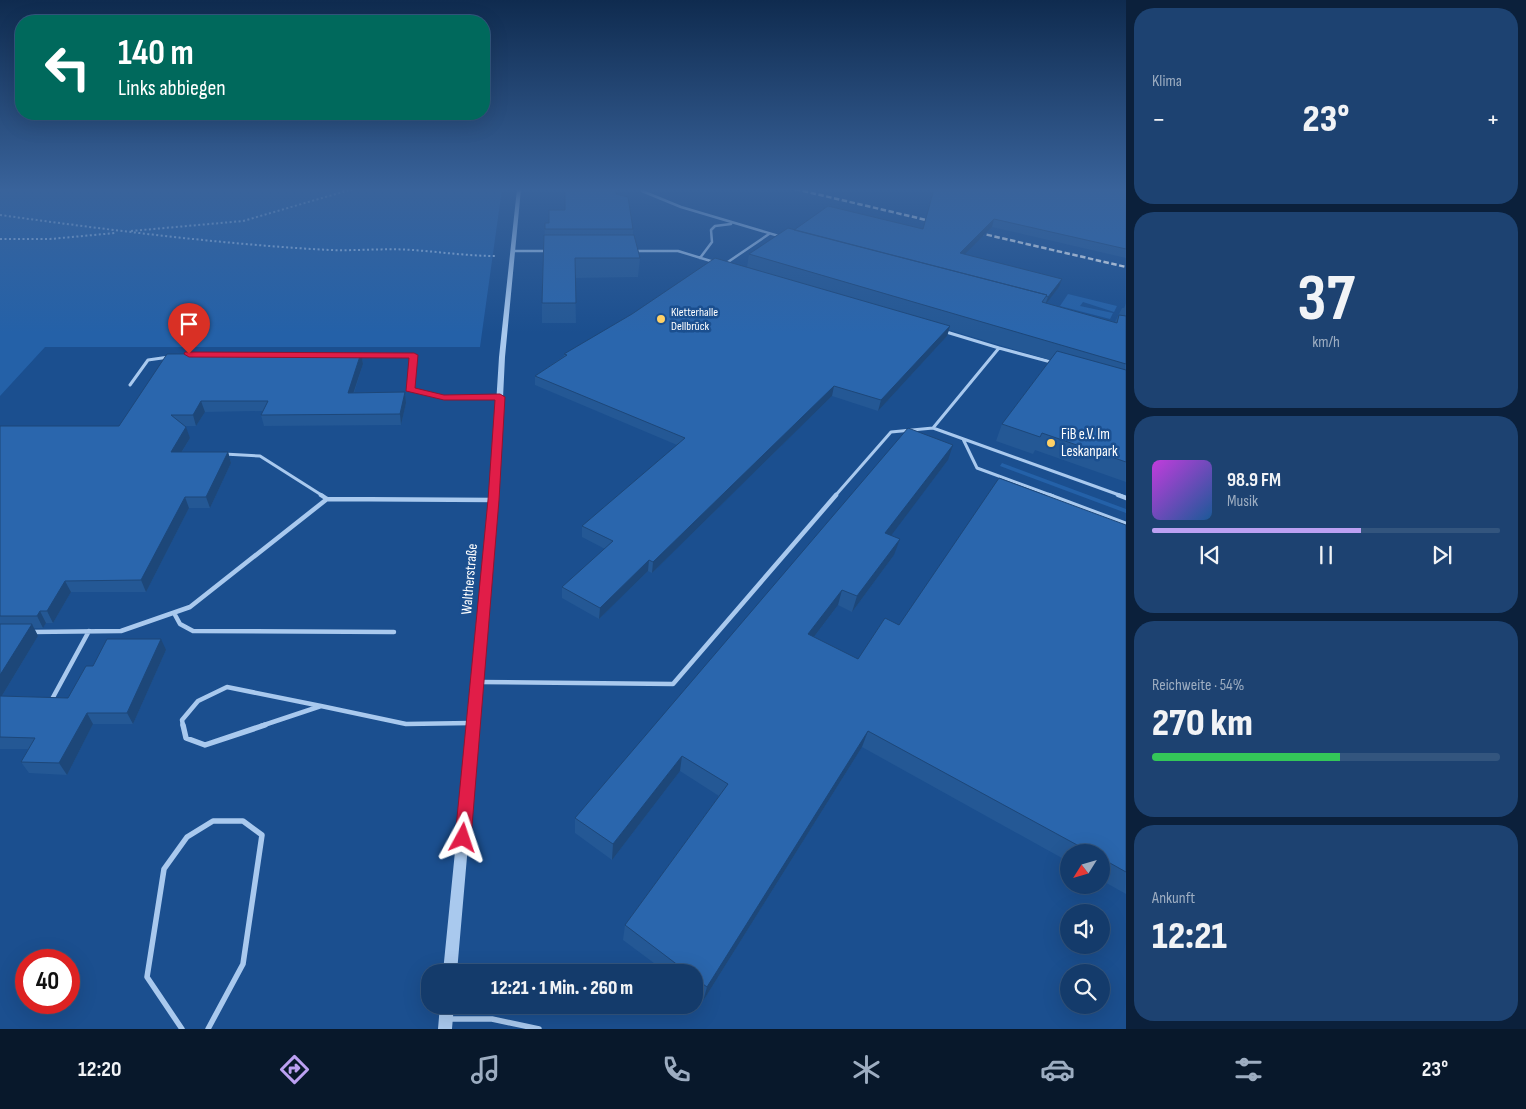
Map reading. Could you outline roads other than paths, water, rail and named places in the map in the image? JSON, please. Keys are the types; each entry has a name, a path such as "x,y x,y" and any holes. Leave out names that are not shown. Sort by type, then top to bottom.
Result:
{"street":[{"name":"Waltherstraße","path":"451,964 494,500 500,397 514,237"}],"lane":[{"path":"700,258 712,245 714,237"},
{"path":"724,265 765,237"},
{"path":"780,237 788,239"},
{"path":"512,253 550,251"},
{"path":"629,251 678,251 716,262"},
{"path":"724,265 733,268"},
{"path":"942,331 1053,362"},
{"path":"933,428 999,348"},
{"path":"355,355 414,355 410,389 444,398 500,397"},
{"path":"130,385 148,360 172,356"},
{"path":"477,682 673,684 891,432 933,428 1126,498"},
{"path":"963,439 977,468 1126,524"},
{"path":"222,454 260,456 327,499 494,500"},
{"path":"30,632 121,631 190,607 327,499"},
{"path":"174,612 180,624 193,631 394,632"},
{"path":"51,701 89,632"},
{"path":"322,706 205,745 186,738 182,720 198,701 227,687 322,706 406,724 474,723"},
{"path":"182,1029 147,977 164,869 187,837 213,821 243,821 262,835 243,964 208,1029"},
{"path":"446,1018 492,1019 539,1029"}],"railway":[{"path":"997,237 1126,267"}],"place":[{"name":"Kletterhalle Dellbrück","path":"661,319"},
{"name":"FiB e.V. Im Leskanpark","path":"1051,443"}]}
